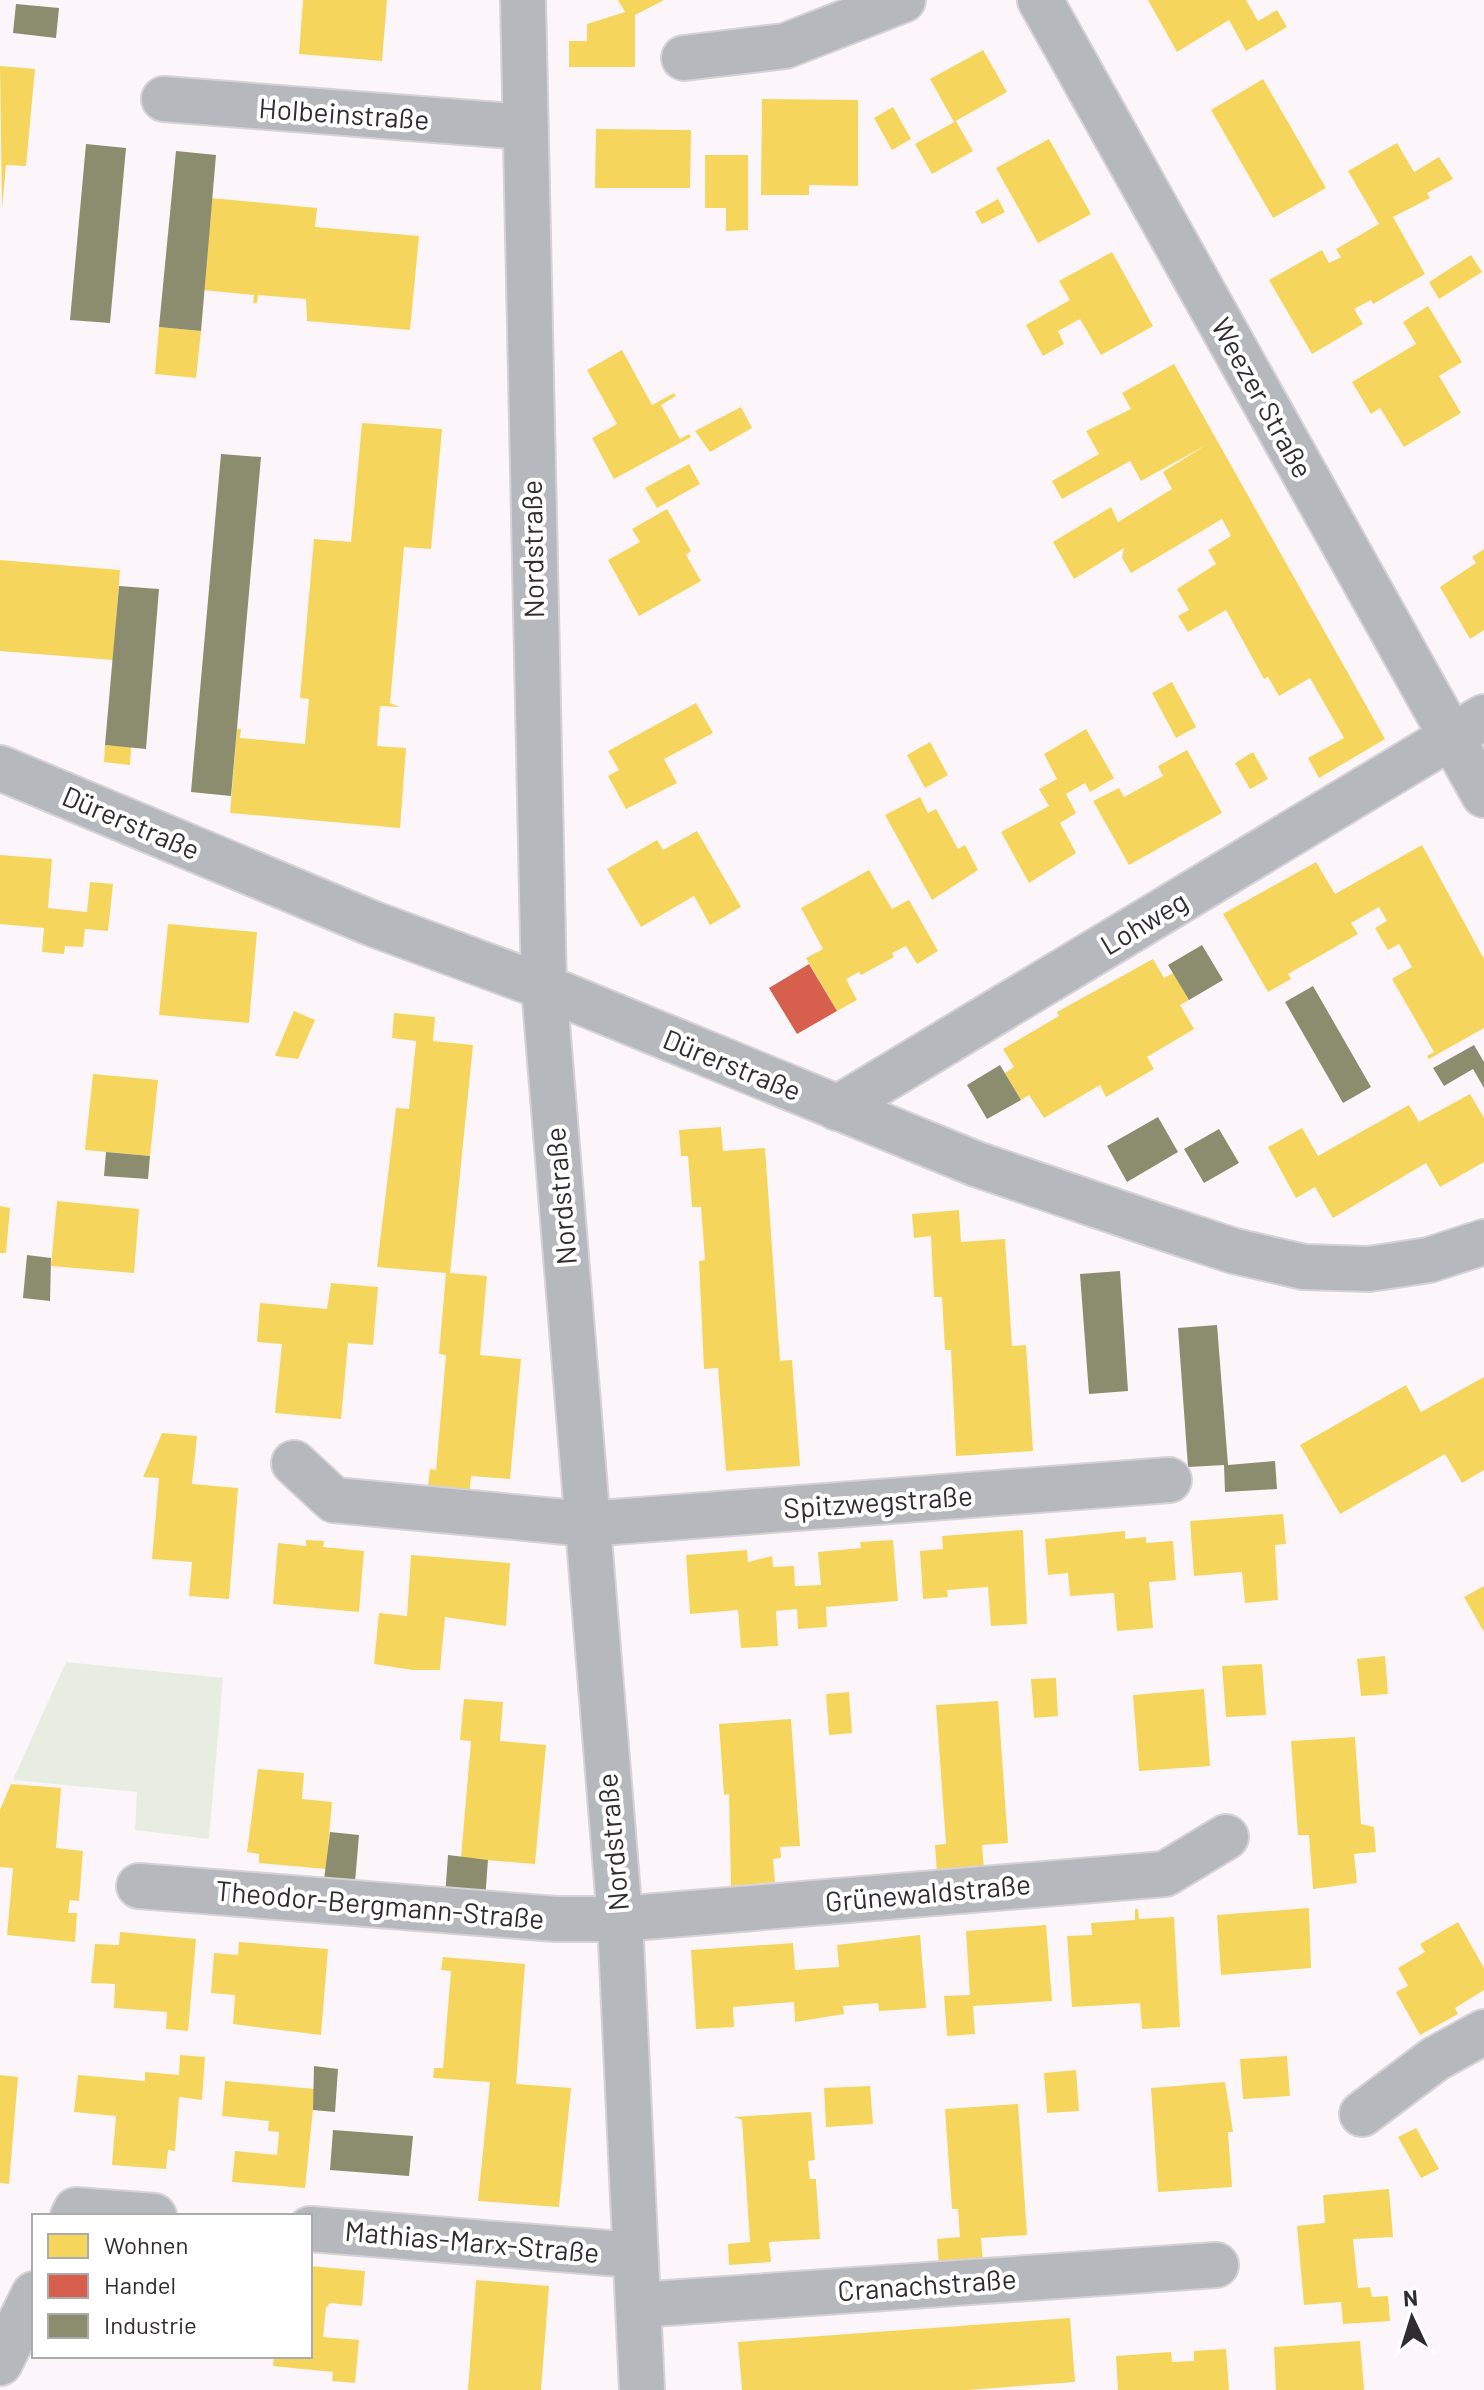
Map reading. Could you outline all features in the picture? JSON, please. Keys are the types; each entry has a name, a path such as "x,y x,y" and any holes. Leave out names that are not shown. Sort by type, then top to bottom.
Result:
{"street":[{"name":"Nordstraße","path":"523,0 544,987 620,1919 633,2255 642,2390"},
{"path":"684,58 785,46 903,0"},
{"name":"Weezer Straße","path":"1040,0 1468,727 1484,795"},
{"name":"Holbeinstraße","path":"164,99 525,127"},
{"name":"Lohweg","path":"837,1108 1468,727"},
{"name":"Dürerstraße","path":"0,768 371,923 544,987 994,1171 1234,1251 1304,1267 1369,1269 1429,1260 1484,1242"},
{"name":"Spitzwegstraße","path":"294,1463 334,1500 587,1524 1169,1480"},
{"name":"Grünewaldstraße","path":"620,1919 1165,1874 1226,1837"},
{"name":"Theodor-Bergmann-Straße","path":"139,1886 556,1919 620,1919"},
{"path":"1362,2114 1435,2059 1484,2032"},
{"path":"74,2214 76,2210 128,2214"},
{"name":"Mathias-Marx-Straße","path":"312,2229 633,2255"},
{"name":"Cranachstraße","path":"638,2305 1216,2265"},
{"path":"0,2363 32,2298"}],"shaded area":[{"path":"66,1662 223,1678 209,1839 135,1830 137,1792 13,1780"}],"building: Wohnen":[{"path":"303,0 387,0 382,61 299,54"},
{"path":"618,0 664,0 635,15 635,67 569,67 569,41 587,41 587,24 625,12"},
{"path":"1148,0 1246,0 1258,21 1277,10 1287,27 1246,51 1229,20 1177,52"},
{"path":"983,50 1007,92 954,122 930,79"},
{"path":"0,66 35,69 26,166 6,165 2,209"},
{"path":"1263,79 1326,188 1273,218 1211,110"},
{"path":"762,99 858,100 858,186 809,185 809,195 761,195"},
{"path":"893,107 911,139 892,150 874,118"},
{"path":"956,121 973,151 932,174 915,144"},
{"path":"596,129 691,130 690,188 595,188"},
{"path":"1049,139 1091,214 1038,243 996,168"},
{"path":"1397,143 1414,172 1439,157 1453,179 1427,193 1430,198 1393,217 1425,274 1373,304 1371,300 1354,309 1363,324 1312,354 1269,280 1322,250 1329,263 1341,257 1336,249 1379,224 1348,171"},
{"path":"705,155 748,155 748,230 726,231 726,208 705,208"},
{"path":"211,198 317,208 315,227 419,236 410,330 307,321 306,299 258,295 257,303 253,303 254,295 203,290"},
{"path":"998,199 1005,212 982,224 975,212"},
{"path":"1112,252 1153,326 1101,355 1080,319 1058,331 1064,344 1043,356 1026,325 1070,300 1059,281"},
{"path":"1471,255 1482,272 1439,299 1429,282"},
{"path":"1428,306 1462,362 1439,376 1461,413 1404,447 1380,408 1371,414 1352,382 1416,344 1403,322"},
{"path":"159,327 201,331 196,378 155,374"},
{"path":"622,350 652,405 674,393 676,396 661,405 680,439 689,434 691,437 614,479 592,438 617,424 587,370"},
{"path":"1174,364 1385,739 1319,778 1308,758 1344,738 1310,678 1279,696 1268,677 1264,679 1226,610 1188,632 1178,616 1189,610 1177,589 1216,564 1208,550 1231,536 1222,519 1131,573 1122,558 1124,548 1074,579 1053,542 1111,507 1118,522 1172,489 1163,472 1206,445 1141,481 1130,461 1062,499 1052,481 1099,454 1086,431 1131,409 1122,393"},
{"path":"741,407 752,428 710,452 695,431"},
{"path":"362,423 442,429 431,549 404,547 390,703 400,707 380,706 377,746 406,748 400,828 230,813 237,729 241,729 240,738 305,744 309,699 300,698 314,539 351,542"},
{"path":"689,464 700,484 657,508 645,488"},
{"path":"667,509 691,551 686,555 701,581 639,616 608,560 640,542 632,529"},
{"path":"1484,549 1484,630 1470,639 1440,587 1476,563 1472,557"},
{"path":"0,560 120,570 113,660 0,651"},
{"path":"1172,682 1196,727 1176,738 1152,693"},
{"path":"696,703 713,733 664,759 677,783 626,809 608,776 619,770 608,751"},
{"path":"1086,729 1114,778 1090,792 1085,783 1066,794 1076,813 1060,823 1076,853 1029,883 1001,832 1049,806 1039,789 1057,779 1044,754"},
{"path":"930,742 948,775 925,788 907,755"},
{"path":"105,745 131,747 130,765 104,762"},
{"path":"1187,750 1222,813 1129,865 1093,801 1119,788 1124,797 1163,776 1158,766"},
{"path":"1253,752 1268,779 1250,789 1235,763"},
{"path":"920,797 928,813 936,809 958,849 965,845 978,870 932,900 885,815"},
{"path":"697,831 741,907 710,925 694,896 641,927 607,869 657,840 663,850"},
{"path":"1422,845 1484,959 1484,1028 1429,1059 1427,1056 1434,1052 1392,979 1412,967 1399,944 1388,950 1375,928 1387,921 1379,907 1351,923 1358,934 1288,974 1291,979 1268,992 1223,914 1316,862 1335,894"},
{"path":"0,855 52,859 48,908 87,912 90,882 113,884 108,931 85,929 83,947 65,946 64,954 42,952 44,928 0,924"},
{"path":"869,870 892,909 909,900 938,951 917,964 906,946 892,953 894,957 861,975 859,972 846,979 857,1000 837,1011 806,958 823,949 801,908"},
{"path":"168,924 257,932 249,1023 159,1015"},
{"path":"1153,959 1164,978 1173,973 1189,1000 1180,1005 1194,1029 1147,1057 1154,1069 1106,1097 1100,1085 1044,1118 1029,1095 1021,1100 1005,1073 1014,1067 1003,1049 1059,1016 1057,1012"},
{"path":"294,1011 315,1020 298,1059 275,1056"},
{"path":"394,1013 435,1017 433,1041 473,1045 450,1273 487,1276 480,1355 521,1359 510,1479 471,1476 469,1498 427,1495 430,1469 436,1470 446,1355 439,1354 446,1273 377,1267 396,1108 409,1109 416,1041 392,1038"},
{"path":"93,1074 158,1080 150,1156 85,1150"},
{"path":"1470,1094 1484,1118 1484,1162 1440,1187 1426,1163 1333,1218 1315,1187 1296,1198 1268,1147 1302,1128 1318,1156 1409,1105 1419,1122"},
{"path":"721,1127 723,1151 765,1148 780,1361 792,1360 800,1466 726,1471 718,1368 704,1369 699,1261 705,1260 701,1207 692,1207 688,1156 681,1156 679,1130"},
{"path":"57,1201 139,1209 134,1273 51,1266"},
{"path":"0,1206 10,1208 6,1253 0,1253"},
{"path":"959,1210 961,1242 1005,1239 1012,1346 1026,1345 1033,1451 956,1456 951,1350 945,1350 942,1297 934,1297 931,1236 914,1238 912,1214"},
{"path":"331,1283 378,1287 373,1345 348,1343 341,1419 275,1413 282,1344 257,1342 260,1303 327,1309"},
{"path":"1484,1377 1484,1470 1462,1483 1445,1454 1340,1514 1300,1445 1406,1385 1421,1412"},
{"path":"162,1433 197,1436 192,1484 238,1488 229,1599 189,1596 192,1562 152,1559 159,1478 143,1477"},
{"path":"1283,1514 1286,1544 1275,1545 1278,1600 1245,1603 1242,1572 1194,1576 1190,1521"},
{"path":"1023,1530 1027,1624 991,1626 988,1587 947,1590 948,1597 923,1599 920,1551 943,1549 942,1536"},
{"path":"1125,1531 1125,1539 1146,1537 1146,1543 1173,1541 1176,1580 1149,1582 1153,1628 1117,1631 1114,1593 1070,1596 1068,1573 1048,1575 1045,1539"},
{"path":"306,1540 324,1541 323,1547 364,1551 359,1612 273,1604 278,1543 306,1546"},
{"path":"893,1540 898,1601 826,1607 827,1627 798,1629 797,1609 776,1611 778,1646 741,1648 738,1610 690,1614 686,1555 747,1550 748,1562 772,1556 773,1567 794,1566 795,1586 821,1585 818,1552 861,1548 860,1542"},
{"path":"411,1555 510,1563 506,1626 445,1617 440,1670 413,1670 374,1664 379,1613 407,1616"},
{"path":"1484,1586 1484,1632 1464,1597"},
{"path":"1385,1656 1388,1694 1361,1696 1357,1659"},
{"path":"1262,1664 1266,1715 1226,1717 1222,1666"},
{"path":"1056,1678 1058,1716 1034,1718 1031,1679"},
{"path":"1204,1689 1210,1766 1139,1771 1133,1695"},
{"path":"849,1692 852,1733 829,1735 826,1694"},
{"path":"464,1699 503,1702 500,1741 546,1745 535,1864 461,1858 471,1741 460,1740"},
{"path":"998,1701 1008,1843 982,1845 984,1869 937,1873 935,1845 946,1844 936,1705"},
{"path":"791,1719 800,1846 780,1847 781,1858 773,1859 775,1882 731,1886 729,1794 724,1795 719,1724"},
{"path":"1355,1737 1361,1824 1374,1827 1376,1852 1354,1854 1357,1883 1313,1889 1309,1835 1298,1835 1291,1741"},
{"path":"258,1769 304,1773 302,1799 332,1802 326,1869 259,1863 259,1854 247,1852"},
{"path":"11,1784 61,1788 56,1848 83,1851 79,1901 70,1900 68,1913 77,1913 75,1942 7,1935 13,1868 0,1867 0,1810"},
{"path":"1309,1908 1311,1968 1221,1975 1217,1915"},
{"path":"1135,1909 1138,1909 1139,1919 1174,1917 1180,2027 1142,2029 1140,2003 1072,2007 1067,1936 1092,1935 1091,1923 1135,1920"},
{"path":"1458,1922 1484,1968 1484,1990 1455,2008 1458,2014 1420,2035 1396,1992 1408,1986 1398,1968 1425,1952 1420,1944"},
{"path":"1046,1925 1052,2001 973,2006 975,2034 947,2036 944,1996 970,1995 966,1931"},
{"path":"120,1932 196,1939 188,2031 166,2029 167,2012 114,2008 115,1984 91,1983 95,1944 119,1945"},
{"path":"920,1935 926,2008 879,2011 878,2003 843,2006 844,2014 795,2022 794,2002 733,2007 734,2027 696,2029 691,1950 793,1943 795,1970 839,1967 837,1945"},
{"path":"239,1942 328,1949 321,2035 233,2024 235,1995 211,1993 214,1953 238,1955"},
{"path":"443,1957 525,1964 516,2084 571,2088 559,2207 478,2201 490,2082 433,2078 434,2068 443,2068 451,1971 441,1970"},
{"path":"180,2055 205,2057 202,2100 179,2097 175,2151 168,2150 166,2169 112,2165 116,2116 74,2112 78,2075 145,2081 145,2072 179,2075"},
{"path":"1287,2056 1290,2096 1243,2099 1240,2059"},
{"path":"1076,2070 1079,2111 1047,2113 1044,2073"},
{"path":"0,2075 18,2077 9,2184 0,2183"},
{"path":"225,2081 315,2089 305,2188 232,2182 235,2151 277,2155 279,2132 268,2131 269,2121 222,2116"},
{"path":"1225,2082 1233,2132 1228,2132 1232,2187 1158,2192 1151,2088"},
{"path":"870,2086 873,2124 826,2127 824,2088"},
{"path":"1018,2104 1027,2235 981,2238 983,2264 939,2267 937,2239 960,2237 958,2209 952,2209 945,2109"},
{"path":"811,2112 815,2160 808,2161 810,2179 816,2179 820,2239 769,2242 771,2262 729,2265 728,2244 750,2242 742,2120 734,2117"},
{"path":"1416,2128 1439,2169 1421,2178 1398,2137"},
{"path":"1389,2189 1393,2237 1353,2239 1358,2288 1370,2287 1372,2297 1388,2296 1390,2321 1343,2324 1341,2302 1304,2305 1297,2226 1325,2223 1323,2195"},
{"path":"312,2266 365,2271 362,2306 330,2303 326,2308 323,2337 359,2340 355,2383 332,2381 333,2372 273,2366 274,2358 312,2358"},
{"path":"476,2280 549,2286 541,2390 468,2390"},
{"path":"1070,2318 1075,2382 967,2390 742,2390 738,2342"},
{"path":"1360,2341 1364,2390 1276,2390 1274,2347"},
{"path":"1226,2349 1229,2390 1118,2390 1116,2356 1171,2352 1172,2362 1194,2361 1194,2351"}],"building: Handel":[{"path":"809,964 837,1011 797,1034 769,988"}],"building: Industrie":[{"path":"16,4 59,8 56,38 13,33"},
{"path":"86,144 126,148 110,323 70,320"},
{"path":"176,151 216,155 201,331 159,327"},
{"path":"221,454 261,457 231,796 191,792"},
{"path":"119,586 159,589 146,749 105,745"},
{"path":"1202,945 1223,980 1189,1000 1168,965"},
{"path":"1313,986 1371,1087 1343,1103 1285,1002"},
{"path":"1474,1045 1484,1062 1484,1088 1473,1069 1444,1086 1433,1068"},
{"path":"1000,1065 1021,1100 987,1119 967,1085"},
{"path":"1158,1117 1178,1152 1127,1182 1107,1146"},
{"path":"1219,1129 1239,1163 1204,1183 1184,1149"},
{"path":"106,1152 150,1156 148,1179 104,1176"},
{"path":"27,1255 51,1258 50,1301 23,1298"},
{"path":"1120,1271 1128,1391 1089,1394 1080,1274"},
{"path":"1217,1325 1228,1465 1275,1461 1277,1489 1225,1492 1224,1465 1188,1467 1178,1328"},
{"path":"330,1832 359,1835 355,1882 324,1880"},
{"path":"448,1855 488,1860 485,1900 445,1897"},
{"path":"314,2066 338,2069 335,2112 313,2110"},
{"path":"333,2130 413,2136 409,2176 330,2170"}]}
